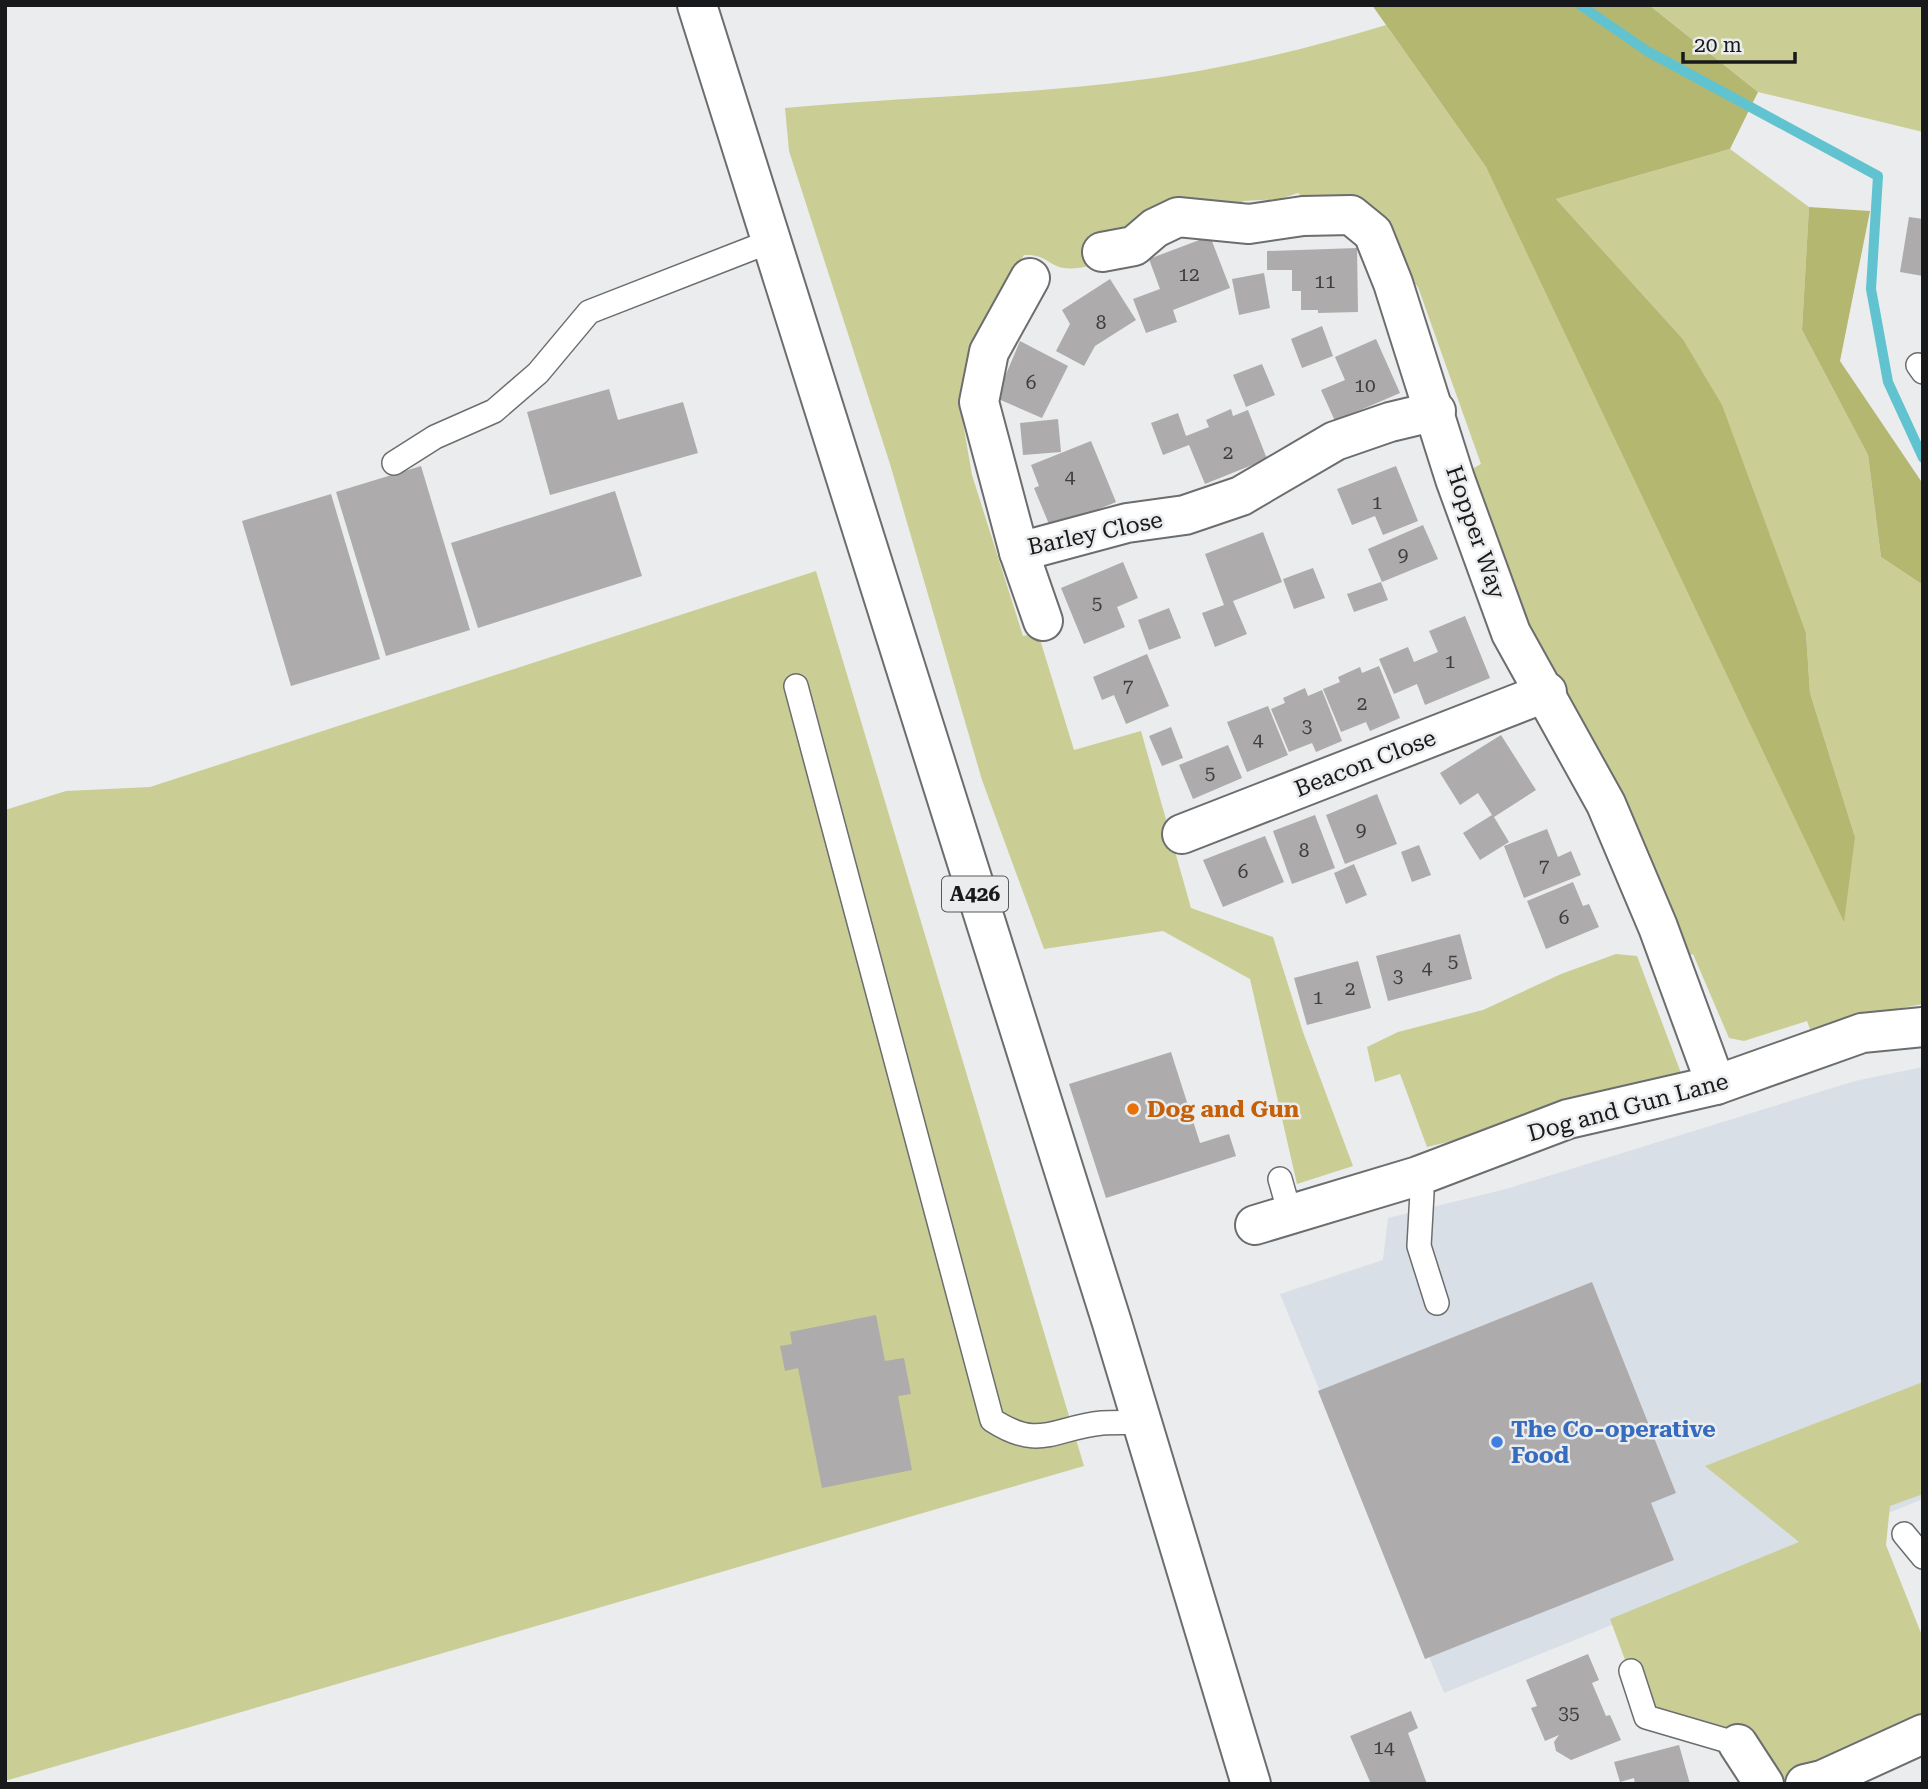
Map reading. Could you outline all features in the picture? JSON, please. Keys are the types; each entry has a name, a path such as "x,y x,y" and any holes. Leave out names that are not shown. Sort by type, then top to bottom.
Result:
{"street":[{"name":"A426","path":"697,5 1251,1784"},
{"name":"Hopper Way","path":"1102,252 1134,246 1154,228 1178,217 1249,224 1303,216 1350,215 1373,233 1436,411 1455,479 1511,632 1547,692 1606,804 1658,927 1716,1085"},
{"name":"Barley Close","path":"1030,278 989,352 979,402 1019,552 1128,523 1185,515 1241,496 1335,441 1390,422 1436,411"},
{"path":"1019,552 1043,621"},
{"name":"Beacon Close","path":"1182,834 1547,692"},
{"name":"Dog and Gun Lane","path":"1275,1206 1418,1175 1568,1119 1716,1085 1862,1033 1923,1027"},
{"path":"1805,1784 1822,1780 1923,1734"},
{"path":"1738,1744 1763,1784"}],"lane":[{"path":"394,463 435,437 494,411 538,373 589,312 771,240"},
{"path":"796,687 992,1420 1014,1434 1038,1438 1101,1423 1140,1422"},
{"path":"1418,1175 1422,1193 1419,1246 1437,1303"},
{"path":"1904,1534 1923,1557"},
{"path":"1631,1671 1646,1717 1738,1744"}],"shaded area":[{"path":"1923,1067 1923,1499 1444,1693 1280,1294 1383,1260 1388,1218 1506,1189 1855,1081"}],"green space":[{"path":"1372,5 1649,5 1758,92 1730,149 1556,199 1682,338 1722,405 1806,633 1810,693 1855,837 1844,922 1486,167"},
{"path":"1649,5 1923,5 1923,132 1758,92"},
{"path":"1386,25 1486,167 1553,303 1855,837 1810,693 1806,633 1682,338 1556,199 1730,149 1809,207 1802,330 1868,455 1881,557 1923,585 1923,1004 1886,1011 1811,1032 1807,1021 1744,1041 1729,1038 1693,954 1682,958 1518,617 1470,470 1481,464 1418,287 1409,277 1298,193 1280,199 1243,201 1234,210 1148,246 1079,268 1064,268 1038,256 1024,255 970,350 960,406 972,475 1023,636 1038,633 1074,750 1141,731 1191,908 1273,937 1303,1032 1353,1166 1297,1184 1250,979 1163,931 1044,949 982,780 890,464 789,151 785,108 1126,82 1281,54"},
{"path":"1809,207 1870,211 1840,361 1923,484 1923,585 1881,557 1868,455 1802,330"},
{"path":"816,571 1084,1466 5,1781 5,810 66,791 150,787"},
{"path":"1616,954 1637,956 1681,1073 1502,1129 1427,1147 1400,1074 1375,1082 1367,1047 1398,1032 1483,1010 1561,974"},
{"path":"1923,1382 1923,1494 1890,1506 1886,1545 1923,1638 1923,1734 1805,1784 1764,1784 1738,1744 1646,1717 1610,1619 1799,1542 1705,1466"}],"building":[{"path":"1909,217 1923,219 1923,276 1900,272"},
{"path":"1210,236 1230,288 1173,310 1177,322 1146,333 1133,299 1160,289 1149,259"},
{"path":"1357,248 1358,312 1318,313 1318,310 1301,310 1301,291 1292,291 1292,270 1267,270 1267,251"},
{"path":"1264,273 1270,308 1239,315 1232,279"},
{"path":"1110,279 1136,320 1095,346 1084,366 1056,351 1070,324 1062,310"},
{"path":"1322,326 1333,356 1302,368 1291,339"},
{"path":"1376,339 1400,393 1335,421 1321,390 1345,380 1335,357"},
{"path":"1020,341 1068,366 1042,418 996,398"},
{"path":"1262,364 1275,395 1246,407 1233,375"},
{"path":"609,389 618,420 683,402 698,453 550,495 527,412"},
{"path":"1231,409 1233,416 1248,410 1267,459 1205,484 1189,445 1163,455 1151,423 1178,413 1186,436 1209,427 1206,420"},
{"path":"1058,419 1061,452 1023,455 1020,423"},
{"path":"1091,441 1116,502 1051,529 1034,488 1039,486 1031,465"},
{"path":"421,466 470,630 386,656 336,492"},
{"path":"1396,466 1418,521 1383,535 1375,516 1352,525 1337,489"},
{"path":"615,491 642,576 478,628 451,543"},
{"path":"331,494 380,659 291,686 242,521"},
{"path":"1423,525 1438,559 1382,582 1368,549"},
{"path":"1263,532 1282,582 1233,601 1247,634 1215,647 1202,613 1224,605 1205,554"},
{"path":"1123,562 1138,598 1117,607 1125,627 1084,644 1061,588"},
{"path":"1313,568 1325,598 1294,609 1283,579"},
{"path":"1381,582 1388,600 1354,612 1347,594"},
{"path":"1169,608 1181,638 1149,650 1138,620"},
{"path":"1465,616 1490,678 1425,705 1417,684 1394,694 1379,659 1408,647 1414,662 1438,652 1429,631"},
{"path":"1147,654 1169,706 1126,724 1114,695 1102,700 1093,677"},
{"path":"1379,666 1400,718 1370,731 1366,722 1341,732 1323,689 1340,682 1338,677 1360,667 1362,673"},
{"path":"1305,688 1308,696 1322,690 1342,741 1316,752 1312,743 1289,752 1271,709 1285,703 1283,698"},
{"path":"1268,706 1288,755 1247,772 1227,722"},
{"path":"1171,727 1183,758 1162,766 1149,736"},
{"path":"1501,735 1536,790 1494,817 1509,842 1480,860 1463,833 1492,815 1478,793 1460,805 1440,773"},
{"path":"1228,745 1242,778 1193,799 1179,765"},
{"path":"1377,794 1397,844 1345,864 1326,815"},
{"path":"1315,815 1335,868 1292,884 1273,831"},
{"path":"1547,829 1558,857 1571,851 1581,875 1524,898 1504,846"},
{"path":"1265,836 1284,882 1223,907 1203,860"},
{"path":"1419,845 1431,875 1412,882 1401,852"},
{"path":"1354,864 1367,895 1346,904 1334,873"},
{"path":"1573,882 1583,906 1589,904 1599,927 1546,949 1527,901"},
{"path":"1460,934 1472,979 1388,1001 1376,956"},
{"path":"1358,961 1371,1008 1307,1025 1294,978"},
{"name":"Dog and Gun","path":"1171,1052 1200,1143 1229,1134 1236,1156 1106,1198 1069,1084"},
{"name":"The Co-operative Food","path":"1592,1282 1676,1493 1651,1503 1674,1560 1425,1659 1318,1391"},
{"path":"876,1315 885,1361 904,1358 911,1394 898,1396 912,1470 822,1488 798,1368 785,1371 780,1346 792,1344 790,1332"},
{"path":"1588,1654 1599,1680 1592,1683 1606,1716 1610,1715 1621,1740 1571,1760 1556,1751 1554,1742 1559,1735 1545,1741 1531,1708 1537,1706 1526,1680"},
{"path":"1411,1711 1418,1728 1408,1733 1427,1784 1371,1784 1350,1736"},
{"path":"1679,1745 1690,1784 1635,1784 1634,1778 1620,1782 1614,1762"}],"waterway":[{"path":"1580,5 1647,51 1878,176 1871,289 1888,382 1923,458"}],"place":[{"name":"Dog and Gun","path":"1133,1109"},
{"name":"The Co-operative Food","path":"1497,1442"}]}
